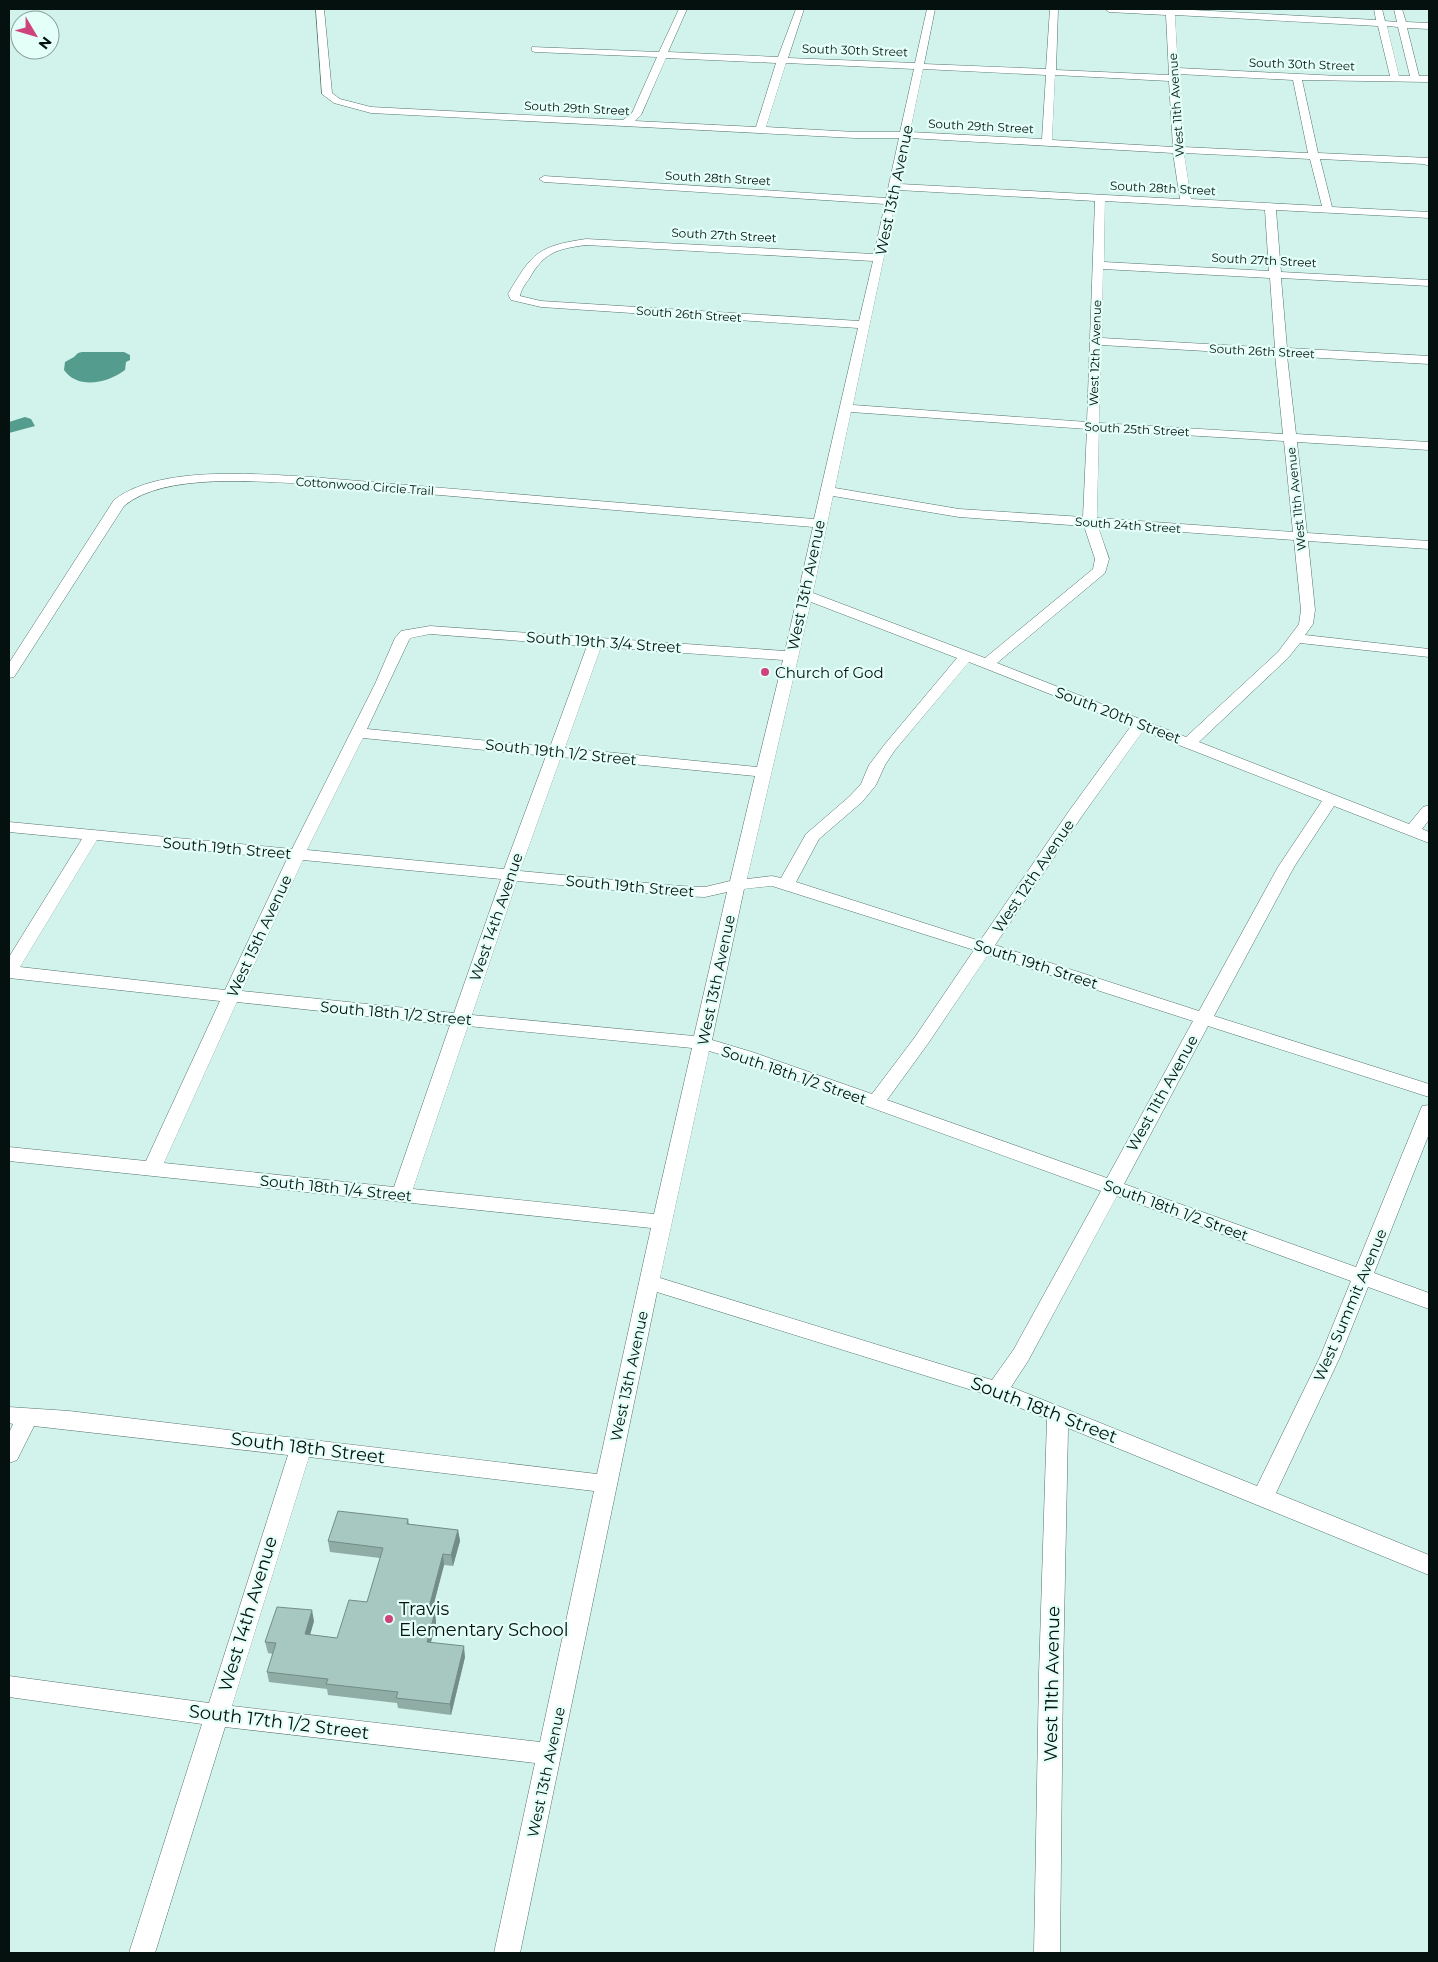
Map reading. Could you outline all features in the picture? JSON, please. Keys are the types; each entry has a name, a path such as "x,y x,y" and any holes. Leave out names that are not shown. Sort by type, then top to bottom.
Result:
{"street":[{"name":"South 29th Street","path":"320,9 327,94 337,101 382,111 760,130 905,136 928,135 1178,150 1429,162"},
{"path":"625,123 636,115 683,9"},
{"path":"760,130 768,100 800,9"},
{"name":"West 13th Avenue","path":"508,1953 662,1222 737,885 806,595 863,325 880,258 931,9"},
{"path":"1047,142 1054,9"},
{"path":"1109,9 1429,26"},
{"path":"1378,9 1394,78"},
{"path":"1398,9 1415,79"},
{"name":"West 11th Avenue","path":"1171,11 1178,150 1186,202"},
{"name":"South 30th Street","path":"535,49 1050,72 1429,80"},
{"path":"1297,77 1328,210"},
{"name":"South 28th Street","path":"544,179 893,194 1100,197 1429,215"},
{"name":"West 12th Avenue","path":"987,664 1100,570 1102,559 1090,523 1100,197"},
{"name":"West 11th Avenue","path":"1189,743 1283,655 1306,624 1308,610 1281,352 1270,207"},
{"name":"South 27th Street","path":"515,298 514,294 535,258 553,248 568,244 600,242 880,258"},
{"name":"South 27th Street","path":"1098,265 1429,283"},
{"name":"South 26th Street","path":"515,298 521,301 541,304 863,325"},
{"name":"South 26th Street","path":"1096,342 1429,360"},
{"name":"South 25th Street","path":"846,408 1092,426 1429,446"},
{"name":"Cottonwood Circle Trail","path":"9,674 119,503 135,491 178,481 324,482 820,524"},
{"name":"South 24th Street","path":"828,491 935,510 1090,523 1429,545"},
{"name":"South 20th Street","path":"806,595 1429,838"},
{"name":"South 19th 3/4 Street","path":"416,631 430,630 596,641 791,656"},
{"name":"West 15th Avenue","path":"152,1169 297,854 358,733 402,638 406,634 416,631"},
{"path":"1297,638 1429,653"},
{"name":"West 14th Avenue","path":"401,1194 511,874 596,641"},
{"path":"786,884 812,838 868,785 877,765 890,747 966,656"},
{"name":"West 12th Avenue","path":"875,1104 921,1041 1075,814 1140,724"},
{"name":"South 19th 1/2 Street","path":"358,733 763,772"},
{"name":"West 11th Avenue","path":"997,1390 1021,1356 1286,867 1331,799"},
{"path":"1412,831 1429,810"},
{"name":"South 19th Street","path":"9,827 511,874 679,892 704,892 737,885 772,881 1429,1091"},
{"path":"9,972 92,835"},
{"name":"South 18th 1/2 Street","path":"9,972 702,1043 746,1056 875,1104 1429,1301"},
{"name":"West Summit Avenue","path":"1263,1496 1330,1358 1429,1111"},
{"name":"South 18th 1/4 Street","path":"9,1154 662,1222"},
{"name":"South 18th Street","path":"649,1282 997,1390 1263,1496 1429,1565"},
{"name":"West 11th Avenue","path":"1047,1953 1051,1674 1058,1415"},
{"path":"9,1454 18,1416"},
{"name":"South 18th Street","path":"18,1416 301,1447 606,1484"},
{"name":"West 14th Avenue","path":"142,1953 301,1447"},
{"name":"South 17th 1/2 Street","path":"9,1687 217,1716 550,1754"}],"shaded area":[{"path":"82,352 124,352 130,355 130,360 126,362 125,370 118,375 102,381 85,382 70,376 64,370 65,362"},
{"path":"25,417 31,419 35,426 9,433 9,422"}],"building":[{"name":"Travis Elementary School","path":"338,1511 408,1519 407,1524 458,1530 451,1555 443,1554 428,1611 435,1612 427,1642 464,1646 450,1704 396,1698 398,1692 326,1684 328,1679 267,1672 276,1643 265,1642 277,1607 312,1610 305,1634 337,1638 349,1600 367,1602 383,1548 328,1541"}],"place":[{"name":"Church of God","path":"765,672"},
{"name":"Travis Elementary School","path":"389,1619"}]}
